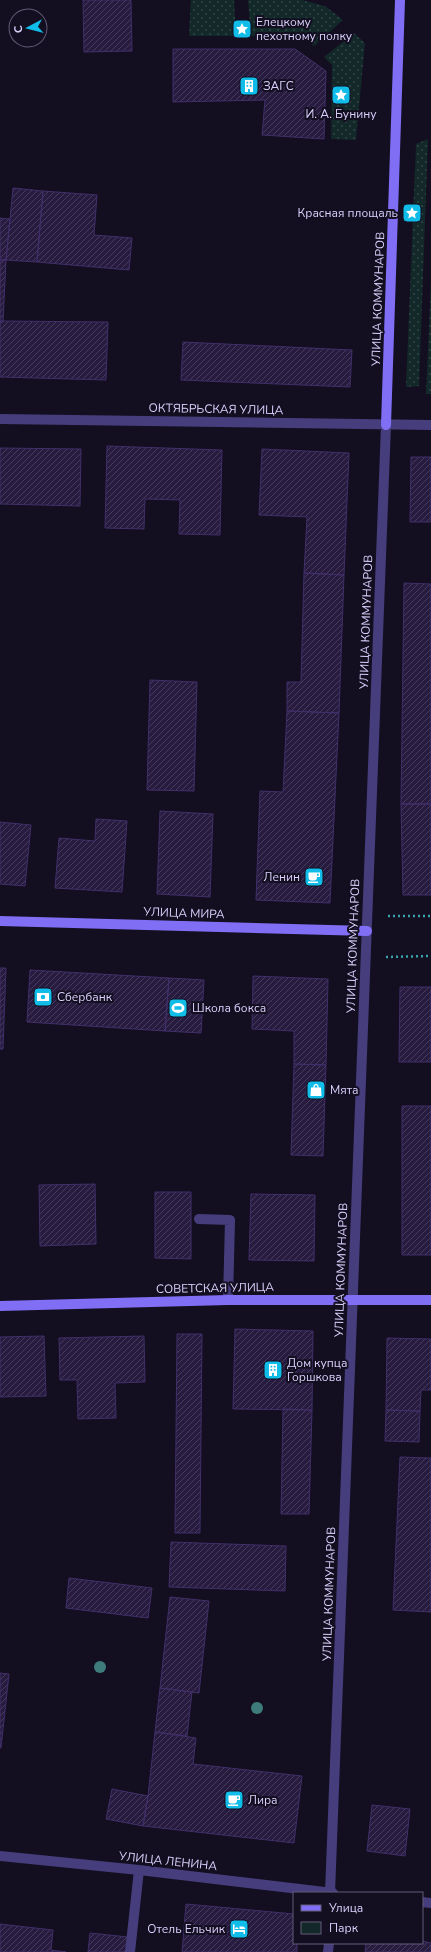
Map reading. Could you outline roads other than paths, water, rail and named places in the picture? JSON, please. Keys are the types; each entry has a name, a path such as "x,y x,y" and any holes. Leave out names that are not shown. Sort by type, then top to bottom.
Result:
{"street":[{"name":"УЛИЦА КОММУНАРОВ","path":"331,1892 386,425 400,0"},
{"name":"ОКТЯБРЬСКАЯ УЛИЦА","path":"0,419 431,425"},
{"name":"УЛИЦА МИРА","path":"0,921 367,931"},
{"path":"199,1219 230,1220 228,1300"},
{"name":"СОВЕТСКАЯ УЛИЦА","path":"0,1306 228,1300 431,1300"},
{"name":"УЛИЦА ЛЕНИНА","path":"0,1856 139,1870 323,1892"},
{"path":"130,1952 139,1870"}],"place":[{"name":"Елецкому пехотному полку","path":"242,29"},
{"name":"ЗАГС","path":"249,86"},
{"name":"И. А. Бунину","path":"341,95"},
{"name":"Красная площаль","path":"412,213"},
{"name":"Ленин","path":"314,877"},
{"name":"Сбербанк","path":"43,997"},
{"name":"Школа бокса","path":"178,1008"},
{"name":"Мята","path":"316,1090"},
{"name":"Дом купца Горшкова","path":"273,1370"},
{"name":"Лира","path":"234,1800"},
{"name":"Отель Ельчик","path":"239,1929"}]}
